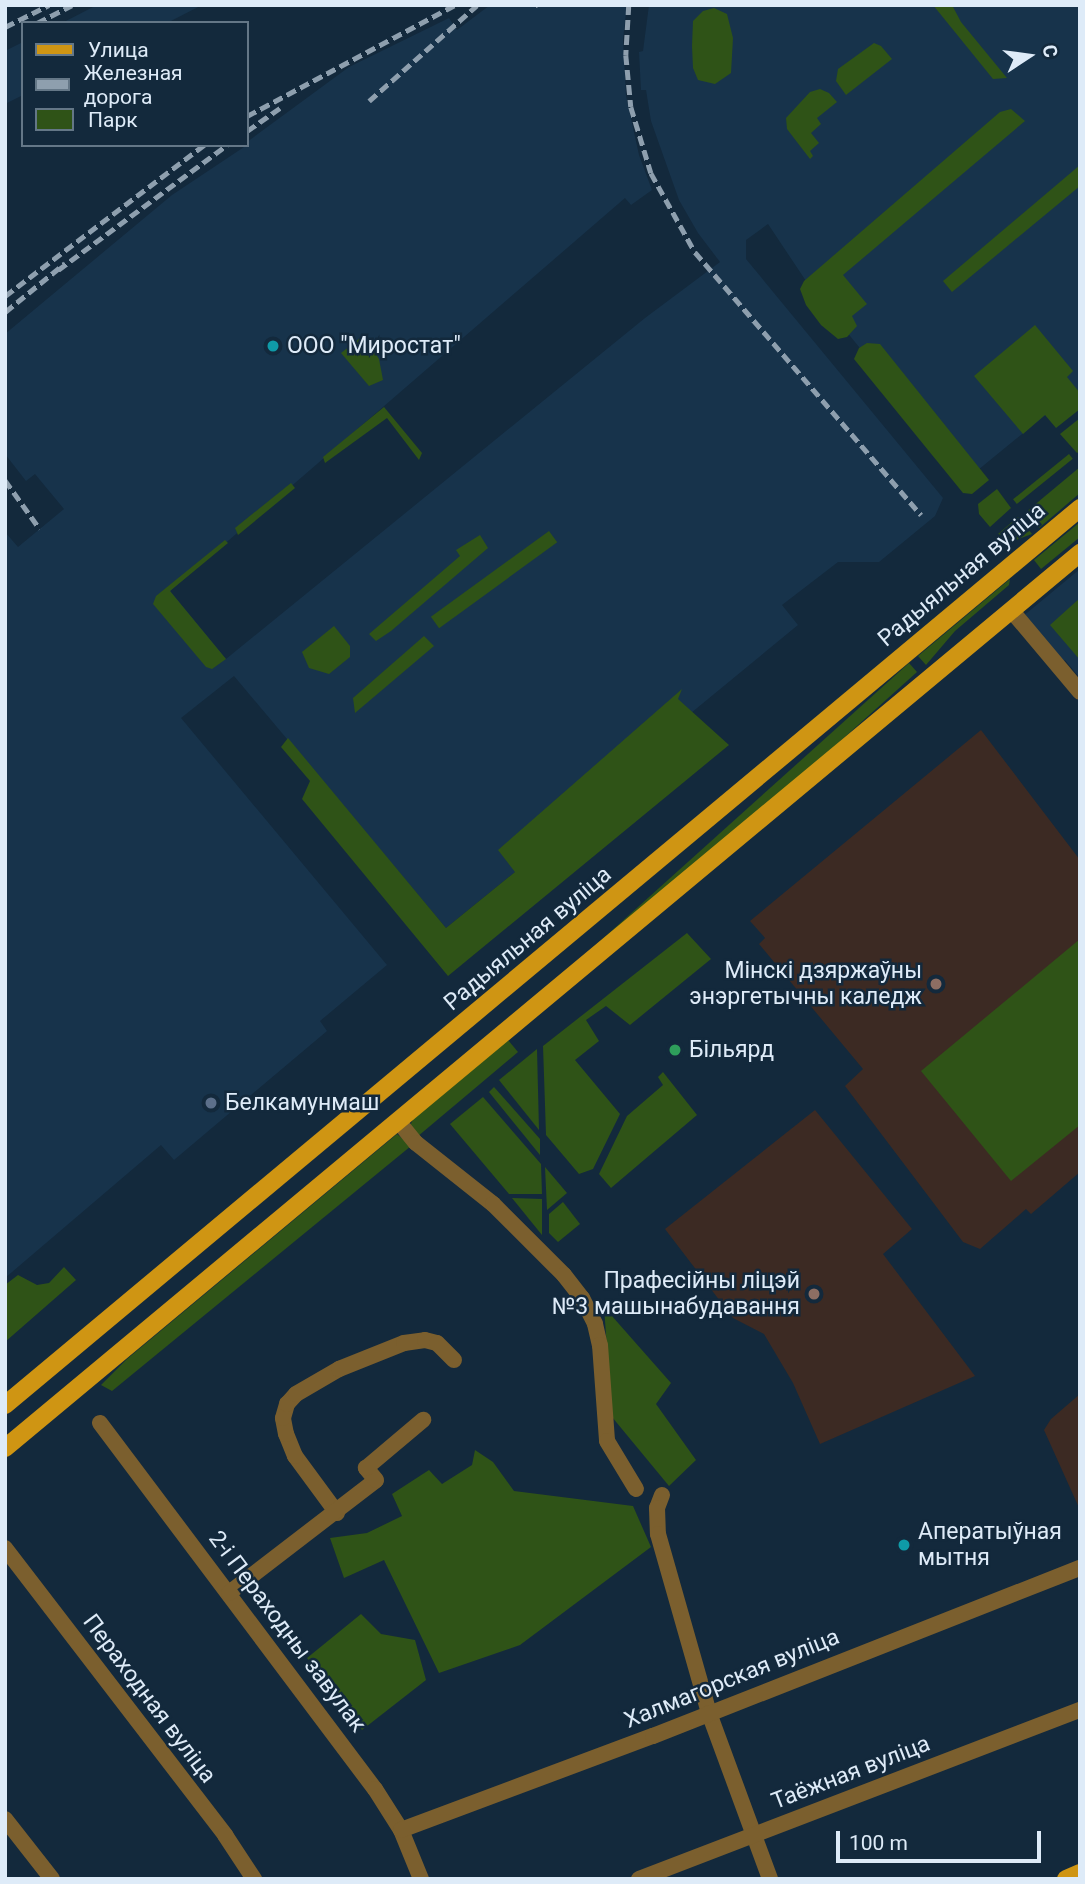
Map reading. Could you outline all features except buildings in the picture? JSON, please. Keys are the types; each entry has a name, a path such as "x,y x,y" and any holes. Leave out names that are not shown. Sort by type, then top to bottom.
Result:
{"main road":[{"name":"Радыяльная вуліца","path":"5,1405 1080,508"},
{"path":"5,1448 1080,553"},
{"path":"223,1222 245,1246"},
{"path":"1066,1879 1080,1873"}],"street":[{"path":"1011,610 1080,692"},
{"path":"398,1121 416,1143 493,1204 564,1275 582,1298 595,1324 600,1345 607,1441 636,1489"},
{"path":"337,1513 295,1456 286,1434 284,1418 287,1404 296,1394 339,1369 404,1343 425,1340 437,1343 454,1360"},
{"path":"229,1593 337,1513 376,1480 366,1468 423,1420"},
{"name":"2-і Пераходны завулак","path":"100,1423 375,1788 401,1830 421,1879"},
{"path":"662,1496 657,1508 658,1534 709,1713 770,1879"},
{"name":"Пераходная вуліца","path":"5,1548 225,1835 254,1879"},
{"name":"Халмагорская вуліца","path":"401,1830 1080,1568"},
{"name":"Таёжная вуліца","path":"639,1879 1080,1710"},
{"path":"5,1819 52,1879"}],"shaded area":[{"path":"97,5 202,5 171,21 66,21"},
{"path":"490,5 627,5 623,39 626,96 639,155 652,190 631,205 625,198 170,591 226,659 645,318 720,262 698,233 679,200 651,121 646,90 641,90 639,52 643,51 649,5 1080,5 1080,393 1076,390 967,479 810,287 768,224 746,240 746,259 943,498 935,516 879,562 838,562 782,605 798,625 691,713 515,872 446,928 234,676 181,718 387,965 320,1021 327,1031 174,1160 161,1145 5,1278 5,532 18,547 64,509 35,474 26,481 5,454 5,334 172,195 244,147 248,147 248,141 349,67 449,18 457,30"},
{"path":"21,43 21,96 5,104 5,51"},
{"path":"1080,569 1080,678 1065,660 1057,665 1022,617"},
{"name":"Мінскі дзяржаўны энэргетычны каледж","path":"981,730 1080,860 1080,1172 1031,1214 1026,1209 980,1249 963,1242 845,1086 863,1069 759,944 765,938 750,921"},
{"name":"Прафесійны ліцэй №3 машынабудавання","path":"815,1110 912,1229 883,1254 975,1376 820,1444 793,1383 764,1334 733,1318 665,1229"},
{"path":"1080,1394 1080,1510 1044,1430 1051,1419"}],"green space":[{"path":"933,5 952,5 961,22 1007,78 993,79"},
{"path":"714,8 727,14 733,38 731,73 715,84 698,80 693,68 692,46 693,21 703,11"},
{"path":"874,43 881,46 892,59 846,95 836,81 838,69"},
{"path":"820,89 829,93 837,102 817,118 821,124 811,133 819,143 810,151 813,156 810,159 787,129 786,118 810,92"},
{"path":"1011,109 1025,121 843,275 867,304 852,316 857,326 847,337 838,339 821,325 806,305 800,289 804,281 1000,112"},
{"path":"1080,165 1080,186 952,292 943,281"},
{"path":"1035,325 1073,371 1067,377 1080,393 1080,409 1056,428 1045,415 1023,434 974,376"},
{"path":"364,335 379,359 383,380 369,386 341,353"},
{"path":"867,343 880,344 989,480 972,494 963,493 854,359 859,348"},
{"path":"384,407 422,453 419,460 387,418 325,463 323,457"},
{"path":"1080,418 1080,451 1077,453 1060,434"},
{"path":"1069,454 1073,459 1017,504 1013,499"},
{"path":"1080,467 1080,493 1039,528 1026,512"},
{"path":"291,483 295,488 238,535 235,528"},
{"path":"997,489 1011,508 990,527 979,514 978,504"},
{"path":"1018,517 1032,534 1016,540 998,534"},
{"path":"1080,522 1080,537 1041,569 1034,560"},
{"path":"549,531 557,542 439,628 431,617"},
{"path":"480,535 488,548 391,631 376,641 369,634 460,556 456,550"},
{"path":"225,540 228,543 170,591 226,659 212,669 206,667 153,604 156,596"},
{"path":"1010,579 1009,585 955,631 926,665 918,656"},
{"path":"1080,598 1078,626 1080,660 1050,625"},
{"path":"334,626 350,646 350,657 329,674 309,668 302,652"},
{"path":"424,636 434,646 355,713 353,698"},
{"path":"909,663 917,672 517,1032 509,1023"},
{"path":"682,689 678,699 729,745 448,976 302,799 310,781 281,747 288,738 446,928 515,872 498,850"},
{"path":"687,933 711,959 630,1025 606,1006 586,1020 599,1041 575,1060 620,1114 593,1169 579,1174 546,1135 543,1046"},
{"path":"1080,939 1080,1125 1011,1181 921,1071"},
{"path":"508,1040 518,1052 417,1137 410,1126 414,1117"},
{"path":"537,1049 539,1130 499,1080"},
{"path":"663,1072 697,1115 611,1188 599,1174 627,1116 663,1085 658,1077"},
{"path":"494,1087 540,1139 540,1155 489,1092"},
{"path":"483,1097 541,1164 542,1194 509,1194 450,1124"},
{"path":"397,1134 411,1146 112,1391 101,1385 127,1359"},
{"path":"545,1167 567,1193 547,1210"},
{"path":"512,1198 542,1199 542,1235"},
{"path":"563,1202 580,1224 558,1242 549,1233 549,1214"},
{"path":"64,1267 76,1280 5,1342 5,1285 18,1275 37,1285 49,1283"},
{"path":"604,1307 671,1383 656,1404 696,1460 669,1486 612,1417"},
{"path":"475,1450 493,1462 514,1491 633,1506 651,1547 520,1645 439,1673 384,1560 344,1578 330,1538 367,1533 402,1516 392,1494 429,1470 442,1484 472,1465"},
{"path":"361,1614 381,1634 415,1640 426,1680 362,1730 307,1658"}],"railway":[{"path":"5,27 49,5"},
{"path":"41,21 72,5"},
{"path":"248,115 455,5"},
{"path":"369,101 477,5"},
{"path":"629,5 626,55 631,107 651,173 695,252 921,515"},
{"path":"248,130 280,108"},
{"path":"5,296 201,147"},
{"path":"58,270 224,147"},
{"path":"5,312 65,263"},
{"path":"5,480 40,529"}],"place":[{"name":"ООО \"Миростат\"","path":"273,346"},
{"name":"Мінскі дзяржаўны энэргетычны каледж","path":"936,984"},
{"name":"Більярд","path":"675,1050"},
{"name":"Белкамунмаш","path":"211,1103"},
{"name":"Прафесійны ліцэй №3 машынабудавання","path":"814,1294"},
{"name":"Аператыўная мытня","path":"904,1545"}]}
